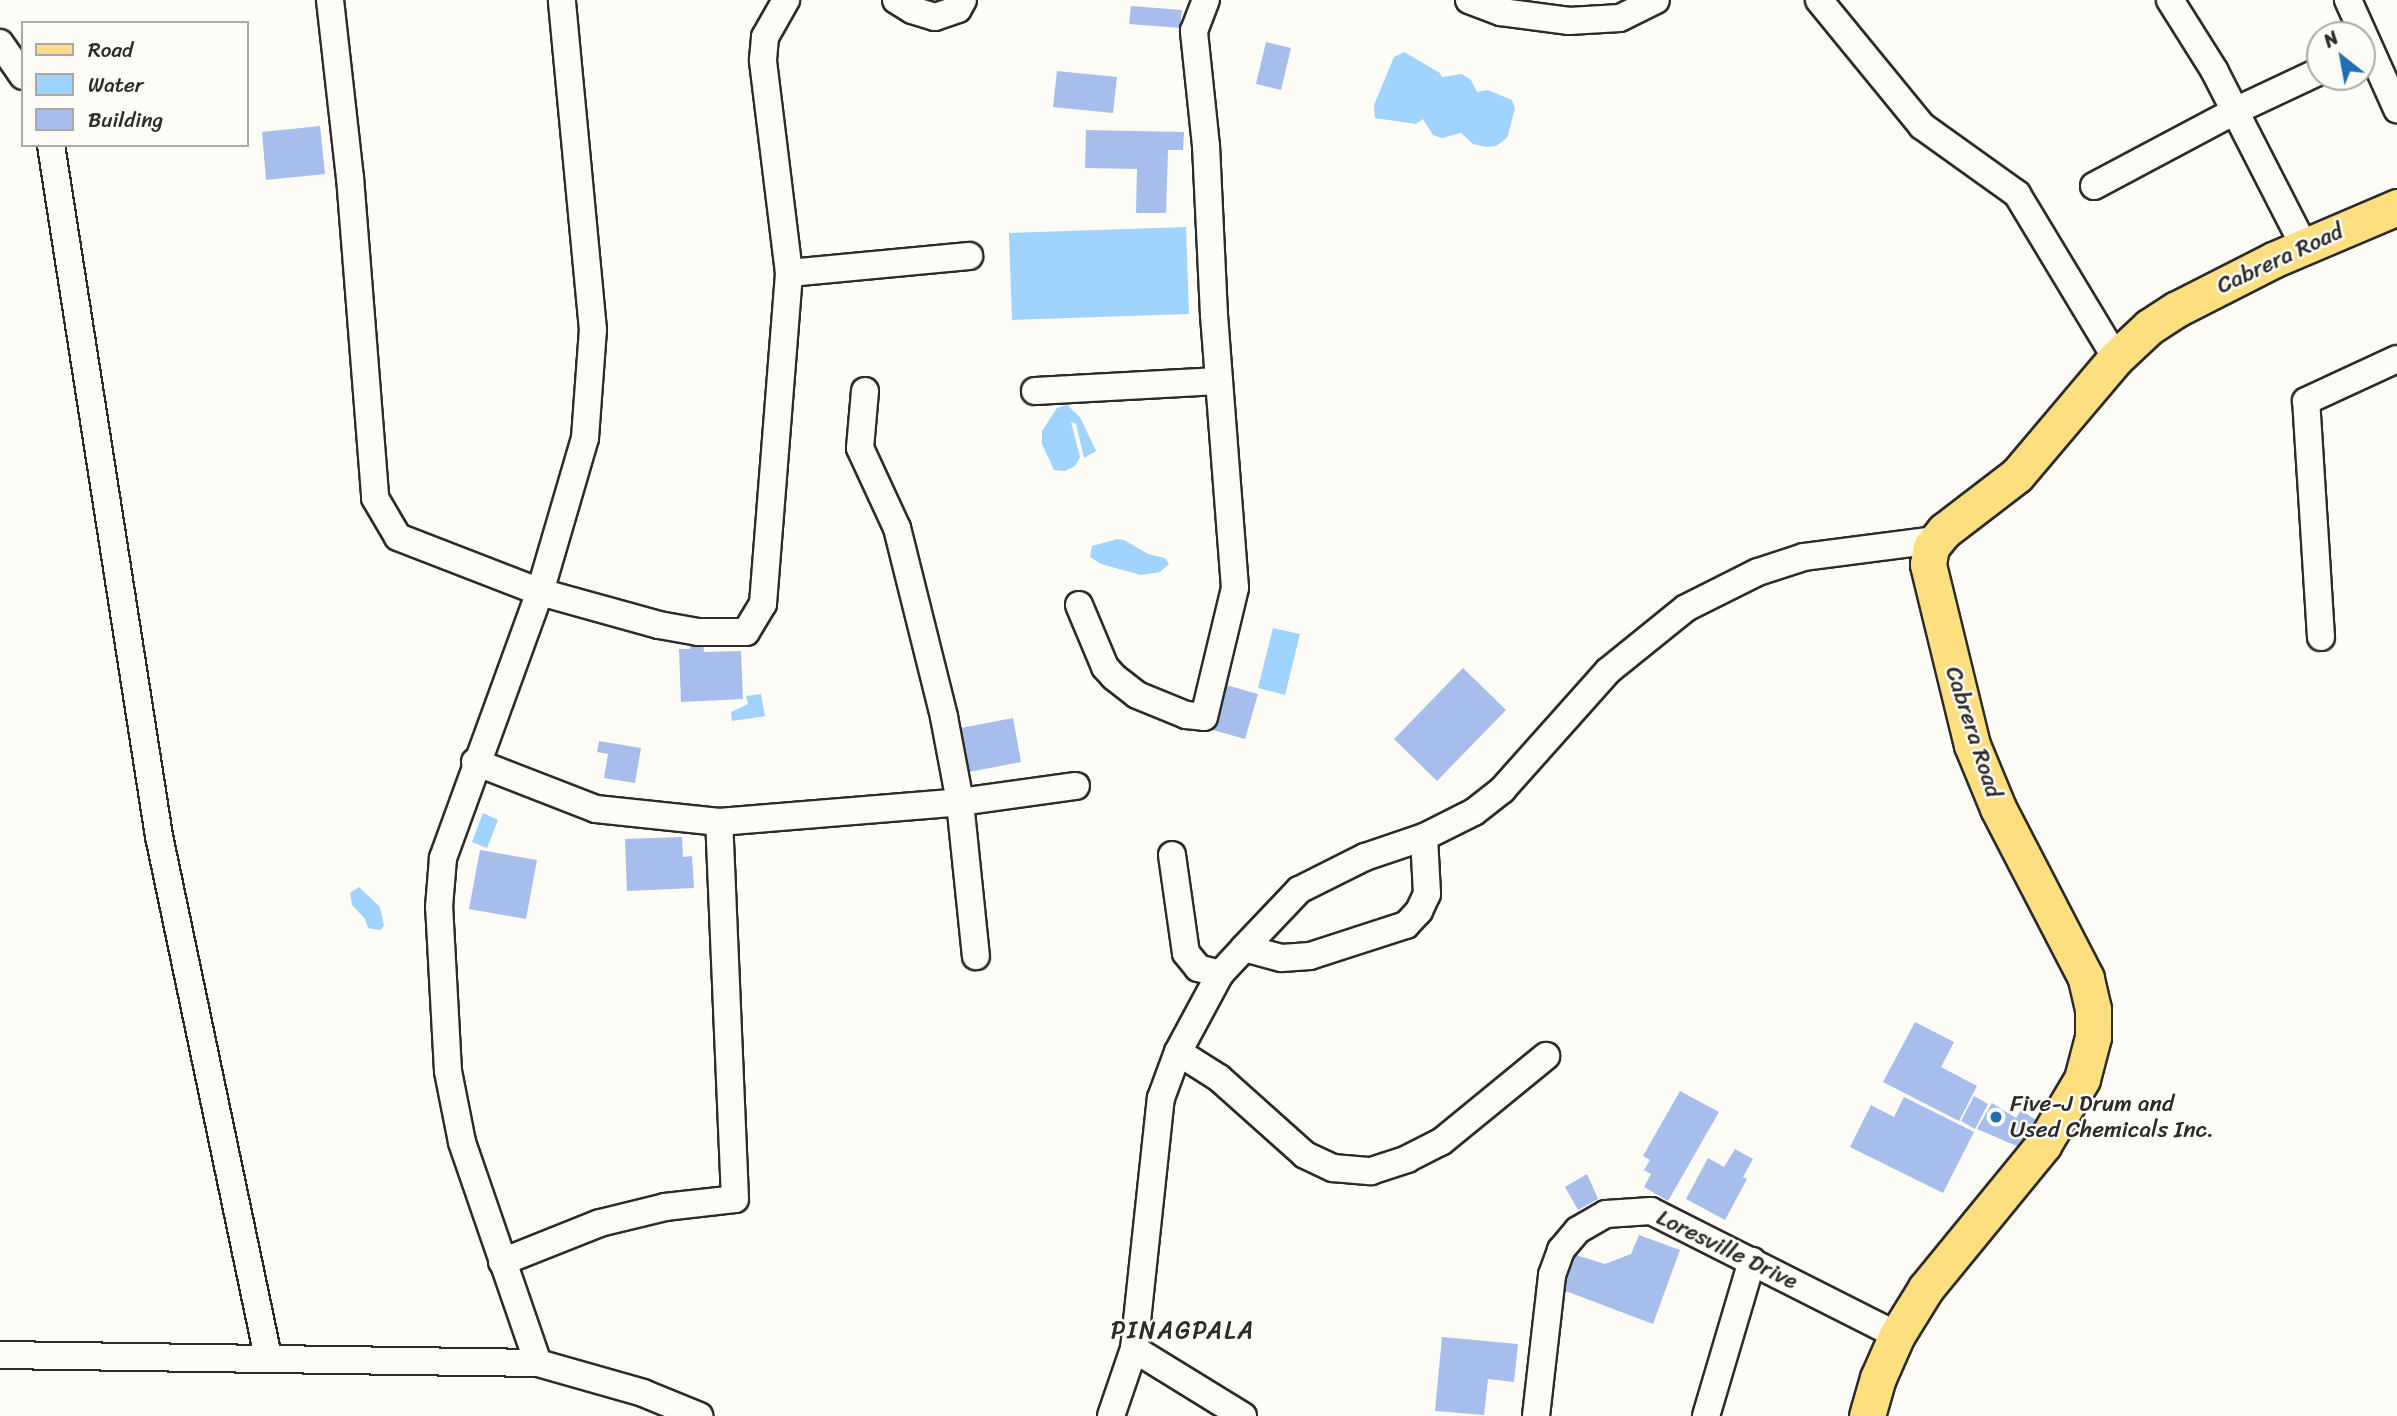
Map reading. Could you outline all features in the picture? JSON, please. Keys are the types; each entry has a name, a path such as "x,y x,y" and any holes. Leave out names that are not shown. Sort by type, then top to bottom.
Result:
{"main road":[{"name":"Cabrera Road","path":"1867,1416 1878,1378 1897,1335 1926,1288 2043,1145 2082,1079 2093,1037 2094,1009 2086,978 1998,808 1972,745 1928,564 1928,554 1935,540 2017,475 2116,358 2142,333 2169,313 2304,246 2397,207"}],"street":[{"path":"330,0 350,177 375,498 398,537 540,592 659,625 698,632 746,632 763,604 789,273 763,60 765,37 786,0"},
{"path":"538,1363 462,1142 448,1071 439,907 443,858 475,762 540,592 586,438 593,330 562,0"},
{"path":"895,0 935,17 958,9 963,0"},
{"path":"1079,605 1105,667 1114,677 1138,695 1186,715 1204,717 1235,588 1219,381 1206,146 1194,31 1206,0"},
{"path":"1469,0 1501,12 1569,22 1620,18 1656,0"},
{"path":"1819,0 1922,126 2017,194 2116,358"},
{"path":"2171,0 2235,111 2304,246"},
{"path":"2348,0 2356,21"},
{"path":"0,43 21,73"},
{"path":"2376,68 2397,109"},
{"path":"2094,186 2235,111 2306,78"},
{"path":"51,147 159,836 268,1357"},
{"path":"789,273 969,256"},
{"path":"2321,637 2306,401 2397,359"},
{"path":"1035,391 1219,381"},
{"path":"865,391 860,448 897,528 944,717 960,802 976,956"},
{"path":"1111,1416 1134,1349 1159,1110 1178,1052 1220,974 1244,948 1299,890 1365,857 1424,837 1474,812 1502,790 1608,671 1686,608 1758,572 1804,557 1935,540"},
{"path":"475,762 596,809 719,822 960,802 1076,786"},
{"path":"502,1262 600,1223 665,1208 735,1199 719,822"},
{"path":"1244,948 1282,958 1310,956 1406,925 1419,911 1427,894 1424,837"},
{"path":"1172,855 1186,953 1198,968 1220,974"},
{"path":"1178,1052 1219,1078 1304,1155 1333,1168 1371,1171 1407,1159 1441,1142 1546,1056"},
{"name":"Loresville Drive","path":"1536,1416 1552,1275 1561,1250 1578,1230 1606,1214 1651,1211 1897,1335"},
{"path":"1706,1416 1752,1261"},
{"path":"1134,1349 1243,1416"},
{"path":"0,1355 538,1363 643,1393 699,1416"}],"water":[{"path":"1404,52 1440,73 1442,77 1462,74 1471,80 1477,92 1488,90 1512,100 1515,109 1507,138 1496,146 1487,147 1473,144 1461,133 1442,138 1433,135 1423,119 1416,124 1375,118 1374,105 1394,57"},
{"path":"1186,227 1189,314 1012,320 1009,233"},
{"path":"1067,405 1080,417 1096,451 1084,458 1076,424 1071,422 1080,457 1075,466 1065,471 1054,470 1042,444 1042,431 1057,408"},
{"path":"1117,539 1124,540 1148,554 1165,558 1169,564 1160,572 1141,575 1101,564 1090,557 1092,546"},
{"path":"1273,628 1300,634 1285,695 1258,688"},
{"path":"761,694 765,716 732,721 731,712 748,704 746,696"},
{"path":"483,813 498,820 487,848 472,842"},
{"path":"359,887 380,907 384,926 380,930 368,928 365,919 352,905 350,893"}],"building":[{"path":"1131,6 1182,10 1180,28 1129,24"},
{"path":"1266,42 1291,48 1281,90 1256,84"},
{"path":"1057,71 1117,77 1113,113 1053,107"},
{"path":"320,126 325,174 266,180 262,132"},
{"path":"1086,130 1184,132 1183,150 1168,150 1166,213 1136,213 1137,169 1085,168"},
{"path":"690,644 703,644 704,652 741,651 743,699 681,702 679,649 690,649"},
{"path":"1463,668 1506,710 1437,781 1394,739"},
{"path":"1226,685 1258,694 1245,739 1213,730"},
{"path":"1013,718 1021,762 969,772 961,728"},
{"path":"599,741 641,748 635,783 604,778 608,754 597,752"},
{"path":"682,837 683,857 692,856 694,888 627,891 625,839"},
{"path":"480,850 537,860 526,919 469,909"},
{"path":"1915,1022 1954,1042 1941,1067 1977,1086 1959,1121 1883,1082"},
{"path":"1680,1091 1719,1112 1668,1201 1644,1187 1651,1174 1644,1170 1650,1160 1643,1156"},
{"path":"1974,1096 1988,1104 1975,1129 1961,1121"},
{"path":"1904,1097 1974,1132 1943,1193 1850,1147 1871,1105 1894,1117"},
{"path":"1992,1103 2016,1118 2021,1110 2036,1120 2019,1147 1977,1129"},
{"path":"1735,1149 1753,1159 1743,1177 1747,1179 1725,1220 1686,1199 1708,1158 1724,1167"},
{"path":"1587,1174 1598,1199 1578,1210 1565,1187"},
{"path":"1639,1235 1680,1250 1653,1324 1563,1290 1576,1255 1605,1264 1631,1254"},
{"path":"1442,1337 1518,1344 1514,1382 1488,1379 1484,1415 1435,1411"}],"place":[{"name":"Five-J Drum and Used Chemicals Inc.","path":"1996,1117"}],"district":[{"name":"PINAGPALA","path":"1183,1331"}]}
